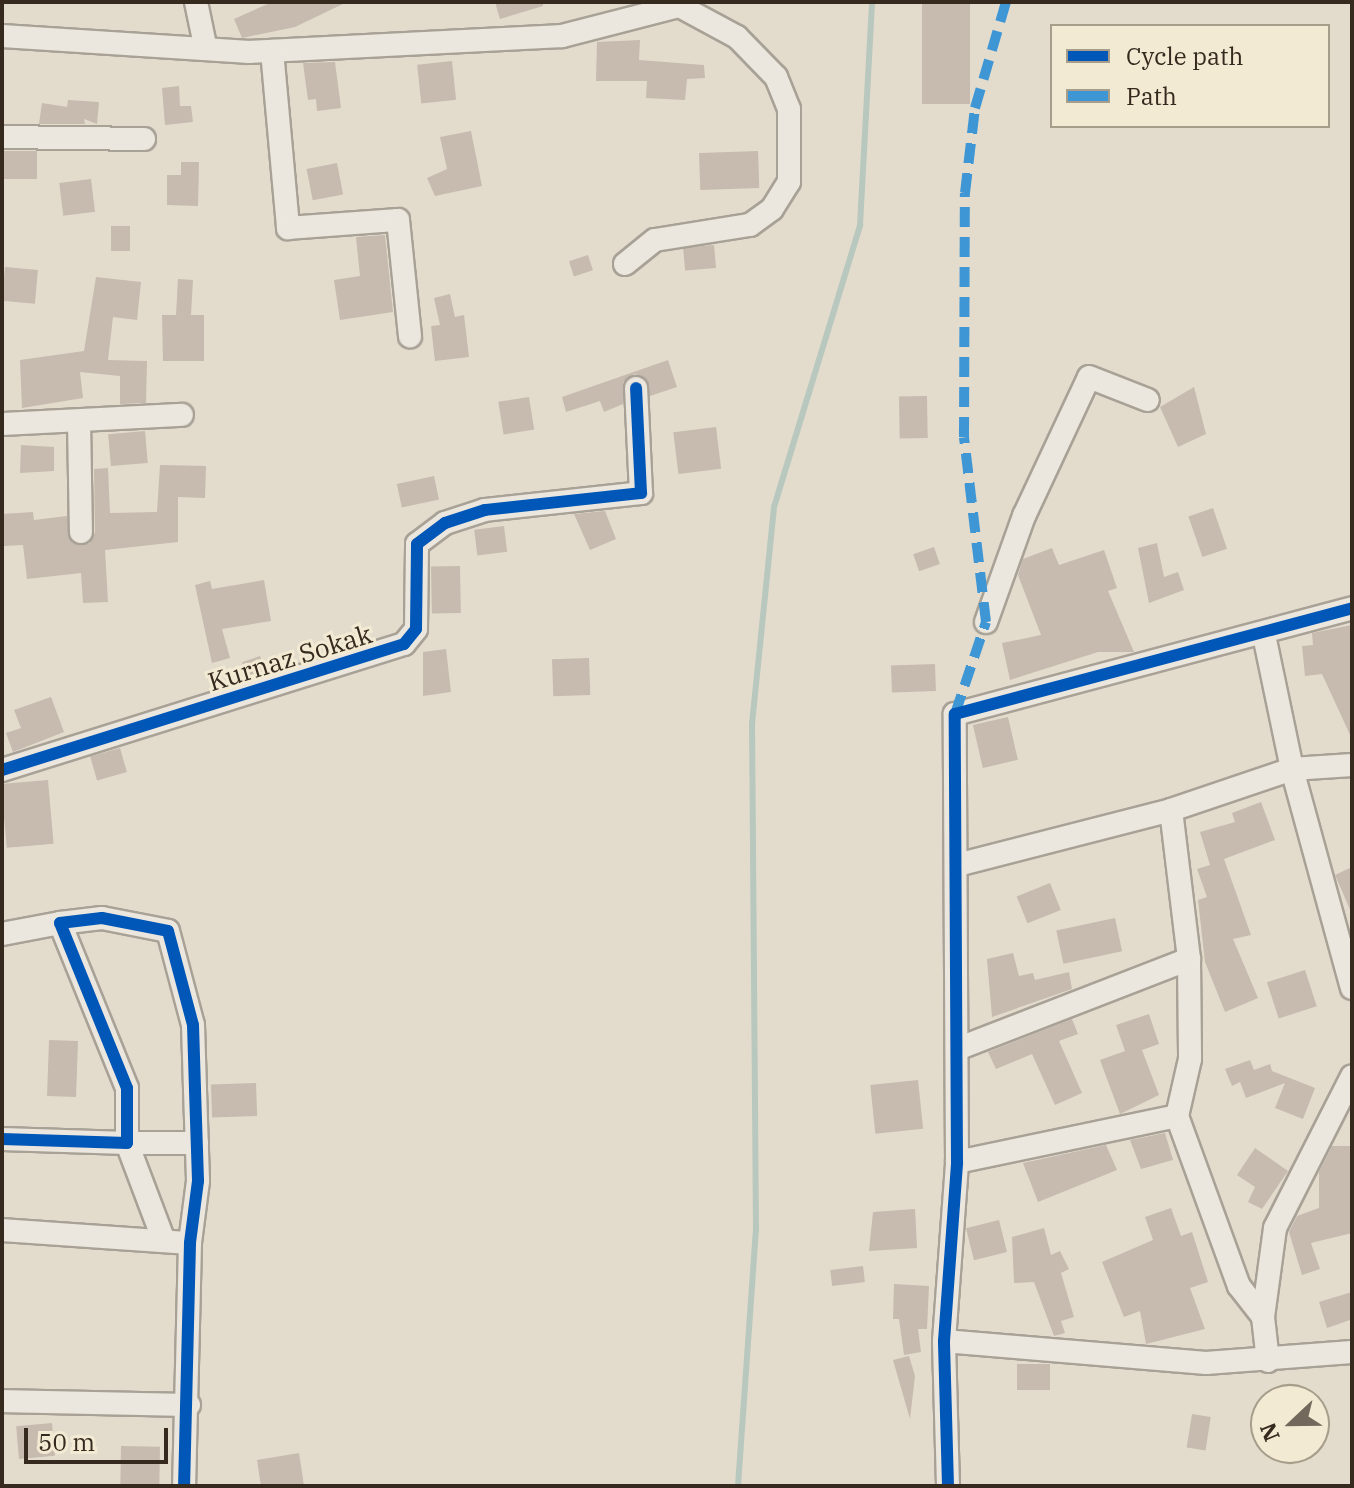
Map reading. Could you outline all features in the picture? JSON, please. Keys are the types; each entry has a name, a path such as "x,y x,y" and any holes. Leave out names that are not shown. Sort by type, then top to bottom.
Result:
{"street":[{"path":"196,2 205,45"},
{"path":"2,36 272,51 562,36 676,4 737,37 776,77 789,109 789,182 772,209 750,225 655,240 625,264"},
{"path":"272,51 288,228 398,220 410,336"},
{"path":"2,137 144,139"},
{"path":"986,622 1024,516 1089,377 1148,400"},
{"name":"Kurnaz Sokak","path":"2,770 404,644 416,629 417,544 445,523 485,510 641,493 636,388"},
{"path":"2,424 182,415"},
{"path":"79,421 81,532"},
{"path":"948,1486 944,1341 957,1162 955,714 1264,635 1352,608"},
{"path":"1264,635 1292,769 1352,988"},
{"path":"957,865 1171,810 1292,769 1352,765"},
{"path":"1171,810 1189,959 1190,1059 1177,1116 1239,1286 1263,1317"},
{"path":"2,934 102,918 168,931 193,1025 197,1143 190,1243 189,1405 184,1486"},
{"path":"60,923 127,1088 127,1143 164,1241"},
{"path":"957,1049 1189,959"},
{"path":"1268,1361 1263,1317 1275,1228 1352,1076"},
{"path":"957,1162 1177,1116"},
{"path":"2,1139 197,1143"},
{"path":"2,1230 190,1243"},
{"path":"944,1341 1206,1363 1268,1361 1352,1352"},
{"path":"2,1401 189,1405"}],"building":[{"path":"272,2 345,3 295,27 242,38 234,19"},
{"path":"495,2 543,2 543,6 500,19"},
{"path":"922,2 970,2 970,104 922,104"},
{"path":"640,40 639,60 704,65 705,78 687,79 685,100 646,98 647,81 596,81 597,42"},
{"path":"452,61 456,100 421,103 417,65"},
{"path":"335,62 341,108 317,111 316,99 308,100 303,63"},
{"path":"179,86 180,106 191,106 193,122 165,125 162,88"},
{"path":"68,100 99,102 97,124 84,119 85,124 39,124 42,103 67,107"},
{"path":"471,131 482,186 435,196 427,178 447,169 440,137"},
{"path":"3,151 37,151 37,179 3,179"},
{"path":"758,151 759,188 700,190 699,153"},
{"path":"181,162 199,162 198,206 167,205 167,175 181,175"},
{"path":"337,163 343,194 313,200 307,169"},
{"path":"91,179 95,212 63,216 59,183"},
{"path":"111,226 130,226 130,251 111,251"},
{"path":"385,235 393,312 340,320 334,280 360,276 356,237"},
{"path":"714,245 716,268 685,271 683,248"},
{"path":"588,255 593,270 574,276 569,261"},
{"path":"5,267 38,270 35,304 2,301"},
{"path":"96,277 141,282 137,320 113,317 108,360 147,361 146,403 120,404 120,376 80,372 83,398 22,408 20,360 84,351"},
{"path":"178,279 193,280 191,315 204,315 204,361 163,361 162,315 176,315"},
{"path":"450,294 455,317 464,315 469,357 435,361 431,326 440,325 434,298"},
{"path":"668,360 677,387 650,396 647,380 635,374 623,382 623,404 604,412 600,401 566,412 562,397"},
{"path":"1194,387 1206,434 1178,447 1160,407"},
{"path":"899,396 927,396 928,438 900,438"},
{"path":"529,397 534,430 504,434 498,402"},
{"path":"716,427 721,469 678,474 673,432"},
{"path":"145,431 148,463 111,466 108,434"},
{"path":"21,445 54,447 54,471 20,473"},
{"path":"160,465 206,466 205,498 178,497 178,542 105,550 108,602 83,603 81,573 27,579 23,545 4,546 2,514 33,512 34,520 67,516 70,540 89,544 95,532 94,469 108,468 110,513 157,512"},
{"path":"434,476 439,499 402,507 397,484"},
{"path":"1213,508 1227,549 1202,557 1188,516"},
{"path":"605,511 616,539 590,550 574,514"},
{"path":"504,526 507,552 477,555 474,530"},
{"path":"1157,543 1164,577 1178,572 1184,590 1149,603 1138,548"},
{"path":"934,547 940,564 919,571 913,554"},
{"path":"1052,548 1059,565 1104,550 1117,588 1108,591 1134,652 1098,652 1010,680 1002,643 1041,635 1018,575 1023,559"},
{"path":"460,566 461,613 432,613 431,567"},
{"path":"264,580 271,621 222,629 230,658 212,663 195,585 210,581 212,589"},
{"path":"1352,625 1352,739 1322,674 1305,676 1302,646 1313,645 1312,633"},
{"path":"446,649 451,692 423,696 423,652"},
{"path":"260,656 266,673 248,679 242,662"},
{"path":"589,658 590,695 553,696 552,659"},
{"path":"935,664 936,691 892,693 891,666"},
{"path":"51,697 64,732 13,752 6,733 21,728 14,710"},
{"path":"1008,717 1018,760 983,768 973,725"},
{"path":"120,748 127,772 97,781 90,757"},
{"path":"48,780 54,844 7,848 2,784"},
{"path":"1261,802 1275,840 1224,859 1251,935 1233,939 1258,998 1225,1012 1205,962 1198,900 1207,897 1197,869 1210,865 1200,832 1235,822 1232,813"},
{"path":"1352,867 1352,914 1335,875"},
{"path":"1050,883 1061,910 1027,923 1017,896"},
{"path":"1115,918 1122,951 1063,964 1056,930"},
{"path":"1013,953 1019,976 1033,973 1035,980 1069,972 1072,989 992,1017 987,959"},
{"path":"1305,970 1317,1006 1279,1019 1267,982"},
{"path":"1149,1014 1159,1044 1142,1050 1159,1095 1120,1114 1100,1060 1125,1051 1116,1025"},
{"path":"1072,1019 1078,1034 1059,1041 1082,1093 1055,1105 1032,1054 996,1069 988,1052"},
{"path":"49,1040 78,1041 76,1097 47,1096"},
{"path":"1250,1060 1254,1070 1270,1064 1272,1071 1315,1088 1303,1119 1275,1108 1285,1083 1246,1098 1240,1082 1232,1086 1225,1069"},
{"path":"918,1080 923,1129 875,1134 870,1085"},
{"path":"256,1083 257,1116 212,1118 211,1085"},
{"path":"1165,1133 1173,1160 1141,1169 1130,1140"},
{"path":"1106,1145 1117,1170 1038,1202 1023,1163"},
{"path":"1332,1146 1352,1146 1352,1233 1311,1243 1320,1269 1302,1275 1289,1232 1297,1216 1319,1208 1319,1172"},
{"path":"1255,1148 1288,1171 1262,1209 1248,1202 1255,1187 1237,1175"},
{"path":"1171,1208 1181,1236 1192,1232 1208,1282 1190,1288 1205,1329 1146,1344 1140,1311 1124,1317 1102,1262 1153,1240 1145,1217"},
{"path":"915,1209 917,1248 869,1251 873,1212"},
{"path":"999,1220 1007,1252 974,1260 966,1228"},
{"path":"1044,1228 1051,1255 1060,1251 1069,1269 1061,1273 1074,1317 1061,1321 1065,1333 1054,1336 1034,1282 1014,1283 1012,1237"},
{"path":"863,1266 865,1282 832,1286 830,1270"},
{"path":"894,1284 929,1286 927,1329 918,1329 921,1352 904,1355 899,1319 893,1319"},
{"path":"1352,1292 1350,1320 1327,1328 1319,1302"},
{"path":"909,1356 915,1376 910,1419 893,1360"},
{"path":"1017,1364 1050,1364 1050,1390 1017,1390"},
{"path":"1192,1414 1211,1417 1205,1451 1187,1448"},
{"path":"52,1423 55,1456 19,1459 16,1426"},
{"path":"121,1446 160,1447 159,1486 120,1486"},
{"path":"299,1453 304,1486 261,1486 257,1460"}],"waterway":[{"path":"738,1486 756,1230 752,724 774,507 860,225 872,2"}],"marked path":[{"path":"955,714 986,622 964,437 965,193 975,108 1006,2"}],"cycle path":[{"path":"2,770 404,644 416,629 417,544 445,523 485,510 641,493 636,388"},
{"path":"948,1486 944,1341 957,1162 955,714 1352,608"},
{"path":"2,1139 127,1143 127,1088 60,923 102,918 168,931 193,1025 198,1181 190,1243 184,1486"}]}
